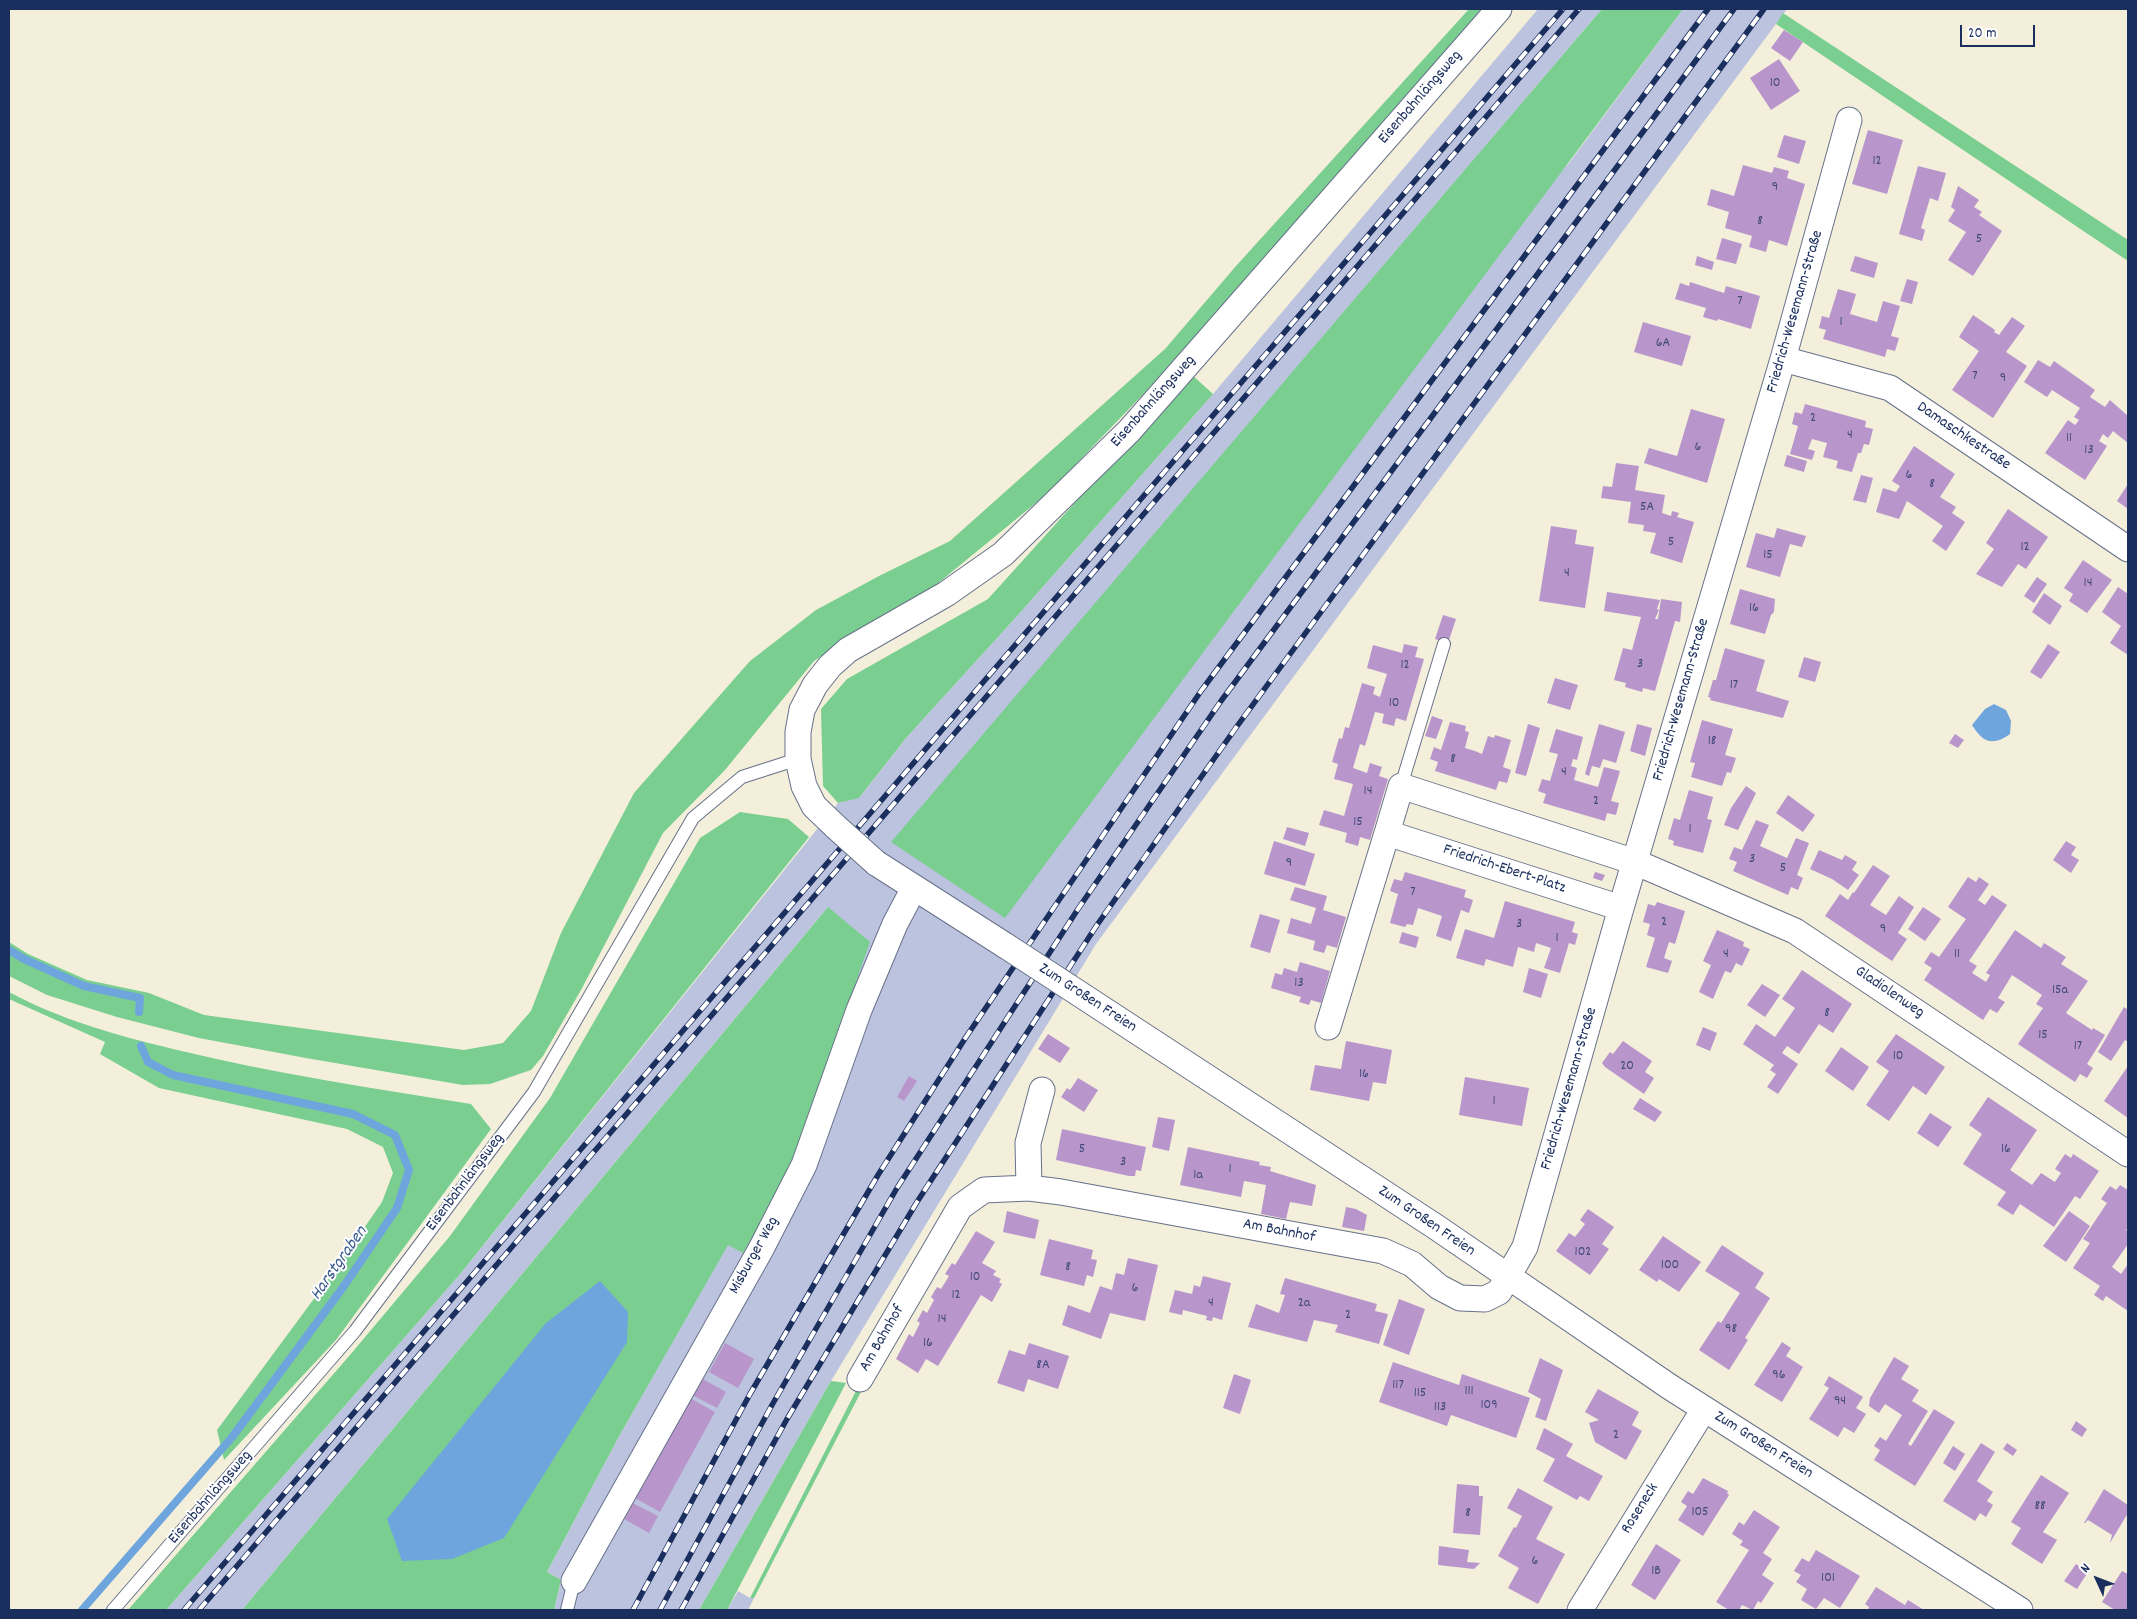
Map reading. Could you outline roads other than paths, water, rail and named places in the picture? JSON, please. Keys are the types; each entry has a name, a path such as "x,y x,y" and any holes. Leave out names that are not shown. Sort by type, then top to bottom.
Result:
{"street":[{"name":"Eisenbahnlängsweg","path":"836,827 814,806 804,786 798,760 798,732 802,710 815,685 830,666 848,650 946,594 1003,554 1129,431 1499,9"},
{"name":"Friedrich-Wesemann-Straße","path":"1508,1278 1525,1248 1634,862 1783,359 1849,120"},
{"name":"Damaschkestraße","path":"1783,359 1890,388 2128,549"},
{"path":"1328,1027 1400,786 1634,862"},
{"name":"Zum Großen Freien","path":"836,827 876,863 962,916 1436,1227 1508,1278 1704,1409 2020,1610"},
{"name":"Friedrich-Ebert-Platz","path":"1387,833 1621,908"},
{"name":"Gladiolenweg","path":"1634,862 1796,930 2128,1154"},
{"name":"Misburger Weg","path":"574,1581 761,1249 804,1165 860,1010 895,924 914,888"},
{"path":"1029,1188 1028,1143 1042,1090"},
{"name":"Am Bahnhof","path":"860,1379 960,1208 984,1190 1029,1188 1071,1194 1383,1251 1412,1264 1439,1287 1460,1298 1485,1298 1499,1292 1508,1278"},
{"name":"Roseneck","path":"1580,1610 1704,1409"}],"lane":[{"path":"1400,786 1444,644"},
{"name":"Eisenbahnlängsweg","path":"113,1610 355,1331 534,1092 693,818 742,777 798,760"},
{"name":"Misburger Weg","path":"567,1610 574,1581"}],"water":[{"path":"1994,704 2006,710 2011,721 2010,734 1998,740 1989,741 1980,736 1972,725 1985,709"},
{"path":"600,1281 628,1312 627,1342 504,1538 452,1559 402,1561 387,1519 546,1323"}],"waterway":[{"name":"Harstgraben","path":"9,950 24,959 84,986 140,998 139,1012"},
{"name":"Harstgraben","path":"82,1610 233,1436 344,1286 397,1208 409,1170 395,1135 353,1114 173,1075 148,1062 141,1046"}],"railway":[{"path":"184,1610 1563,9"},
{"path":"199,1610 1579,9"},
{"path":"633,1610 750,1394 878,1175 966,1037 1201,691 1708,9"},
{"path":"660,1610 772,1405 897,1188 1078,909 1221,701 1734,9"},
{"path":"681,1610 787,1419 917,1202 1097,925 1235,729 1764,9"}]}
